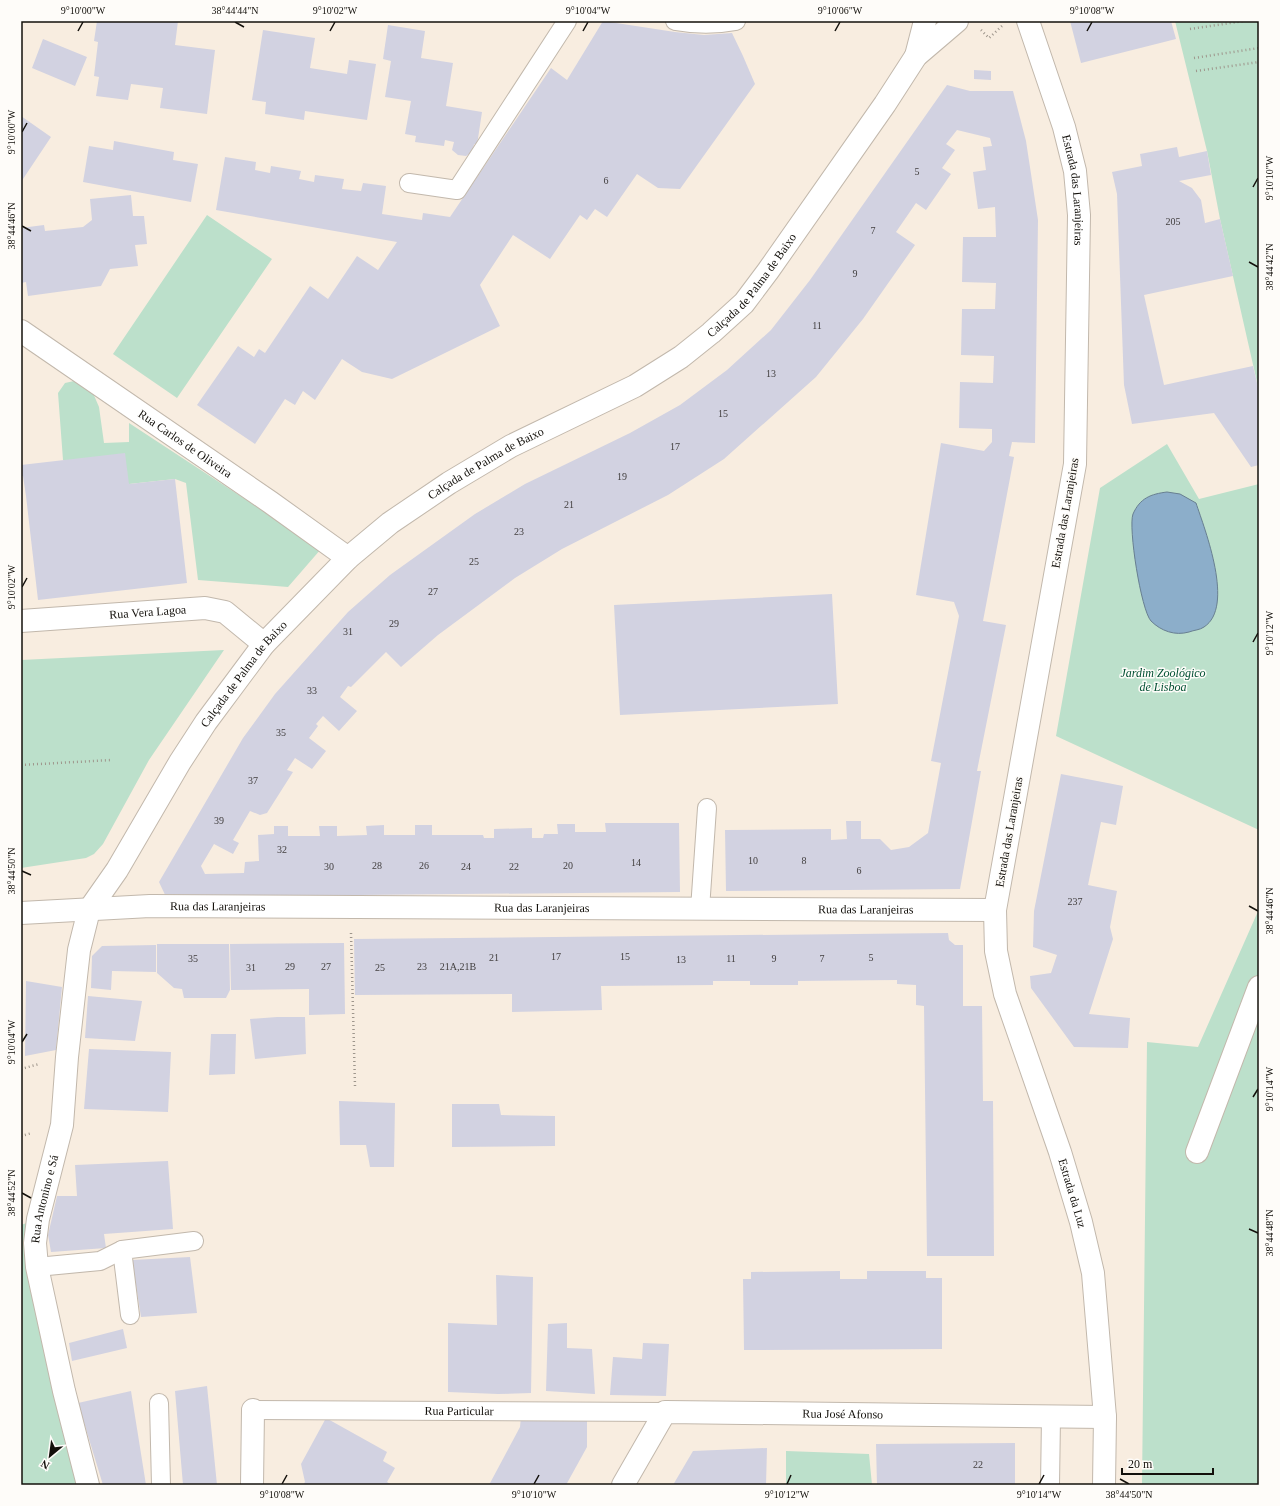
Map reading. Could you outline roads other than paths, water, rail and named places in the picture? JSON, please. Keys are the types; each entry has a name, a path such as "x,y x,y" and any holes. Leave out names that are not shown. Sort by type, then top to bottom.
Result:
{"street":[{"name":"Calçada de Palma de Baixo","path":"916,56 925,21"},
{"name":"Calçada de Palma de Baixo","path":"89,910 117,870 184,756 206,722 264,644 348,558 390,523 449,483 511,446 635,386 682,357 711,333 744,303 768,271 885,104 916,56 957,21"},
{"name":"Estrada das Laranjeiras","path":"995,910 1075,464 1079,215 1075,171 1064,127 1028,21"},
{"name":"Rua Carlos de Oliveira","path":"21,331 270,502 348,558"},
{"name":"Rua Vera Lagoa","path":"21,621 205,608 225,612 264,644"},
{"name":"Rua das Laranjeiras","path":"21,913 150,906 995,910"},
{"name":"Rua Antonino e Sá","path":"88,1485 64,1391 37,1268 35,1243 29,1219 62,1125 67,1057 78,950 89,910"},
{"name":"Estrada da Luz","path":"995,910 996,951 1006,994 1060,1152 1081,1222 1091,1266 1105,1417 1104,1485"},
{"path":"1197,1152 1254,1015 1259,987"},
{"path":"252,1485 253,1410"},
{"name":"Rua José Afonso","path":"665,1412 1105,1417"},
{"path":"622,1485 665,1412"}],"lane":[{"path":"409,183 457,190 567,21"},
{"path":"675,21 694,24 717,24 736,21"},
{"path":"700,909 707,808"},
{"path":"37,1268 100,1261 122,1250 194,1241"},
{"path":"122,1250 130,1315"},
{"path":"159,1403 162,1485"},
{"name":"Rua Particular","path":"253,1410 665,1412"},
{"path":"1050,1485 1051,1416"}],"water":[{"path":"1167,492 1180,494 1196,503 1211,549 1215,568 1217,603 1213,617 1204,627 1184,633 1168,632 1159,628 1151,621 1147,614 1136,568 1132,535 1133,514 1139,504 1151,496"}],"park label":[{"name":"Jardim Zoológico de Lisboa","path":"1163,680"}]}
